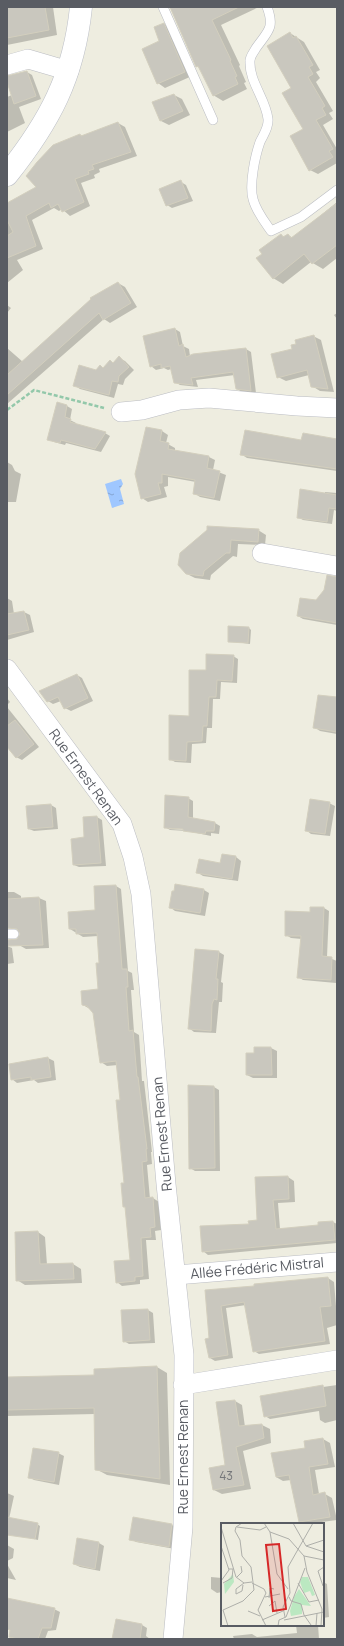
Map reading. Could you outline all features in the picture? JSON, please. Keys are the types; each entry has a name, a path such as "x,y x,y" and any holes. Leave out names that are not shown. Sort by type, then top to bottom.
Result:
{"main road":[{"path":"7,175 34,140 48,116 69,71 79,29 82,7"}],"street":[{"path":"7,65 28,59 69,71"},
{"path":"121,412 142,410 179,400 210,398 337,408"},
{"path":"262,553 337,566"},
{"name":"Rue Ernest Renan","path":"7,669 122,824 133,857 141,894 166,1184 184,1354 183,1527 173,1639"},
{"name":"Allée Frédéric Mistral","path":"176,1275 337,1262"},
{"path":"183,1385 337,1360"}],"lane":[{"path":"162,7 213,120"},
{"path":"267,7 271,17 271,27 253,52 250,60 251,74 264,104 268,120 254,164 252,198 258,213 270,231 301,217 337,190"}],"path":[{"path":"7,410 34,390 121,412"}],"water":[{"path":"121,479 123,484 120,489 124,504 112,508 105,484"}],"building":[{"path":"7,7 45,7 49,30 7,38"},
{"path":"170,7 239,7 212,20 231,60 230,61 237,76 235,77 238,84 213,96 198,66 196,67"},
{"path":"164,23 185,72 157,84 142,49 159,41 154,27"},
{"path":"290,32 293,38 296,36 313,65 309,67 313,74 308,77 325,106 322,108 326,115 316,120 333,149 329,151 333,157 309,171 290,136 303,129 282,93 291,88 267,46"},
{"path":"27,71 36,96 14,104 7,82 7,76"},
{"path":"174,94 183,111 160,121 152,102"},
{"path":"118,122 131,152 92,165 94,169 88,171 89,174 75,179 84,202 62,212 58,204 51,208 49,203 26,216 36,246 7,258 7,236 13,232 7,220 7,203 36,187 26,176 37,162 53,145 80,134 81,136"},
{"path":"181,180 188,198 166,206 159,189"},
{"path":"337,203 337,245 312,264 304,254 273,279 256,258 262,254 259,250 281,234 283,237 288,234 291,238"},
{"path":"118,282 131,303 103,320 99,313 7,395 7,375 91,299 90,298"},
{"path":"175,328 179,346 183,344 186,357 193,354 246,348 251,391 236,389 233,372 191,378 193,385 174,383 170,366 161,368 161,364 150,367 143,336"},
{"path":"314,335 328,389 311,387 307,370 277,378 271,354 292,349 291,345 296,344 295,340"},
{"path":"119,356 129,367 119,376 118,382 112,381 109,395 73,386 79,365 96,370 100,365 103,368 110,360 113,363"},
{"path":"57,402 67,405 65,417 71,419 70,422 106,432 95,449 61,440 60,443 47,440"},
{"path":"146,427 162,430 160,441 169,443 168,449 209,456 207,468 220,471 214,498 193,494 195,480 162,474 162,483 158,483 161,494 141,499 135,474"},
{"path":"245,430 301,440 303,433 337,439 337,469 240,455"},
{"path":"300,489 337,495 337,509 329,508 327,522 297,518"},
{"path":"207,526 259,529 258,542 231,540 230,553 226,553 204,571 203,576 186,574 178,565 180,553 207,530"},
{"path":"327,575 337,577 337,623 297,616 300,598 316,600 324,590"},
{"path":"24,611 29,630 7,635 7,614"},
{"path":"228,626 249,627 248,643 228,642"},
{"path":"206,654 234,655 232,681 217,680 216,697 209,697 207,726 203,726 202,741 187,742 186,761 169,760 169,715 189,716 189,670 206,670"},
{"path":"77,674 88,698 64,709 58,697 47,702 39,691"},
{"path":"318,695 337,697 337,732 313,728"},
{"path":"15,720 34,744 16,758 7,747 7,726"},
{"path":"165,795 189,797 188,817 215,822 214,831 206,831 205,834 183,831 183,829 164,828"},
{"path":"310,799 330,802 325,834 305,831"},
{"path":"51,804 53,827 28,829 26,806"},
{"path":"97,816 101,863 73,865 71,839 84,837 83,817"},
{"path":"222,854 236,856 232,879 196,873 199,859 220,863"},
{"path":"175,884 204,889 200,913 169,908 172,891 174,891"},
{"path":"116,885 122,969 127,969 128,987 126,987 129,1031 133,1030 137,1077 147,1149 147,1161 142,1162 145,1198 153,1197 155,1227 150,1228 151,1237 141,1238 143,1276 135,1277 135,1281 116,1283 114,1261 130,1260 121,1183 124,1183 116,1100 120,1100 116,1061 100,1063 93,1013 87,1006 82,1005 81,991 98,989 96,963 99,963 97,933 76,934 76,929 69,929 68,912 95,910 94,886"},
{"path":"39,897 43,945 7,946 7,940 17,939 20,934 17,929 7,928 7,899"},
{"path":"310,907 324,907 322,956 332,957 331,980 297,978 301,936 285,936 285,911 310,912"},
{"path":"195,949 219,951 216,979 218,979 217,1000 214,999 212,1004 211,1031 188,1029"},
{"path":"254,1047 271,1047 272,1075 246,1075 246,1053 254,1053"},
{"path":"48,1057 51,1077 31,1080 31,1077 11,1080 9,1064"},
{"path":"188,1085 214,1086 215,1168 189,1169"},
{"path":"288,1176 289,1199 273,1200 276,1229 318,1225 318,1222 333,1221 335,1240 202,1252 200,1226 249,1224 248,1221 257,1220 255,1177"},
{"path":"38,1231 40,1264 73,1263 74,1279 16,1281 15,1232"},
{"path":"328,1277 331,1306 320,1307 325,1341 253,1352 244,1302 221,1306 228,1355 209,1358 205,1339 209,1338 205,1290"},
{"path":"148,1309 150,1340 123,1342 121,1310"},
{"path":"157,1366 160,1479 95,1470 94,1408 7,1410 7,1377 94,1375 94,1369"},
{"path":"323,1385 326,1406 264,1417 260,1396"},
{"path":"235,1400 239,1426 262,1424 264,1438 236,1447 244,1485 213,1490 209,1468 225,1465 216,1402"},
{"path":"323,1438 328,1464 309,1467 313,1495 325,1492 330,1517 299,1522 289,1475 276,1477 271,1453 305,1448 304,1441"},
{"path":"33,1448 59,1452 54,1482 28,1478"},
{"path":"7,1517 38,1523 35,1539 7,1535"},
{"path":"133,1517 172,1524 169,1547 129,1540"},
{"path":"77,1538 99,1542 95,1569 73,1564"},
{"path":"7,1598 55,1608 51,1628 42,1628 38,1639 18,1639 9,1637 10,1630 7,1629"},
{"path":"116,1619 142,1624 140,1639 112,1639"}]}
